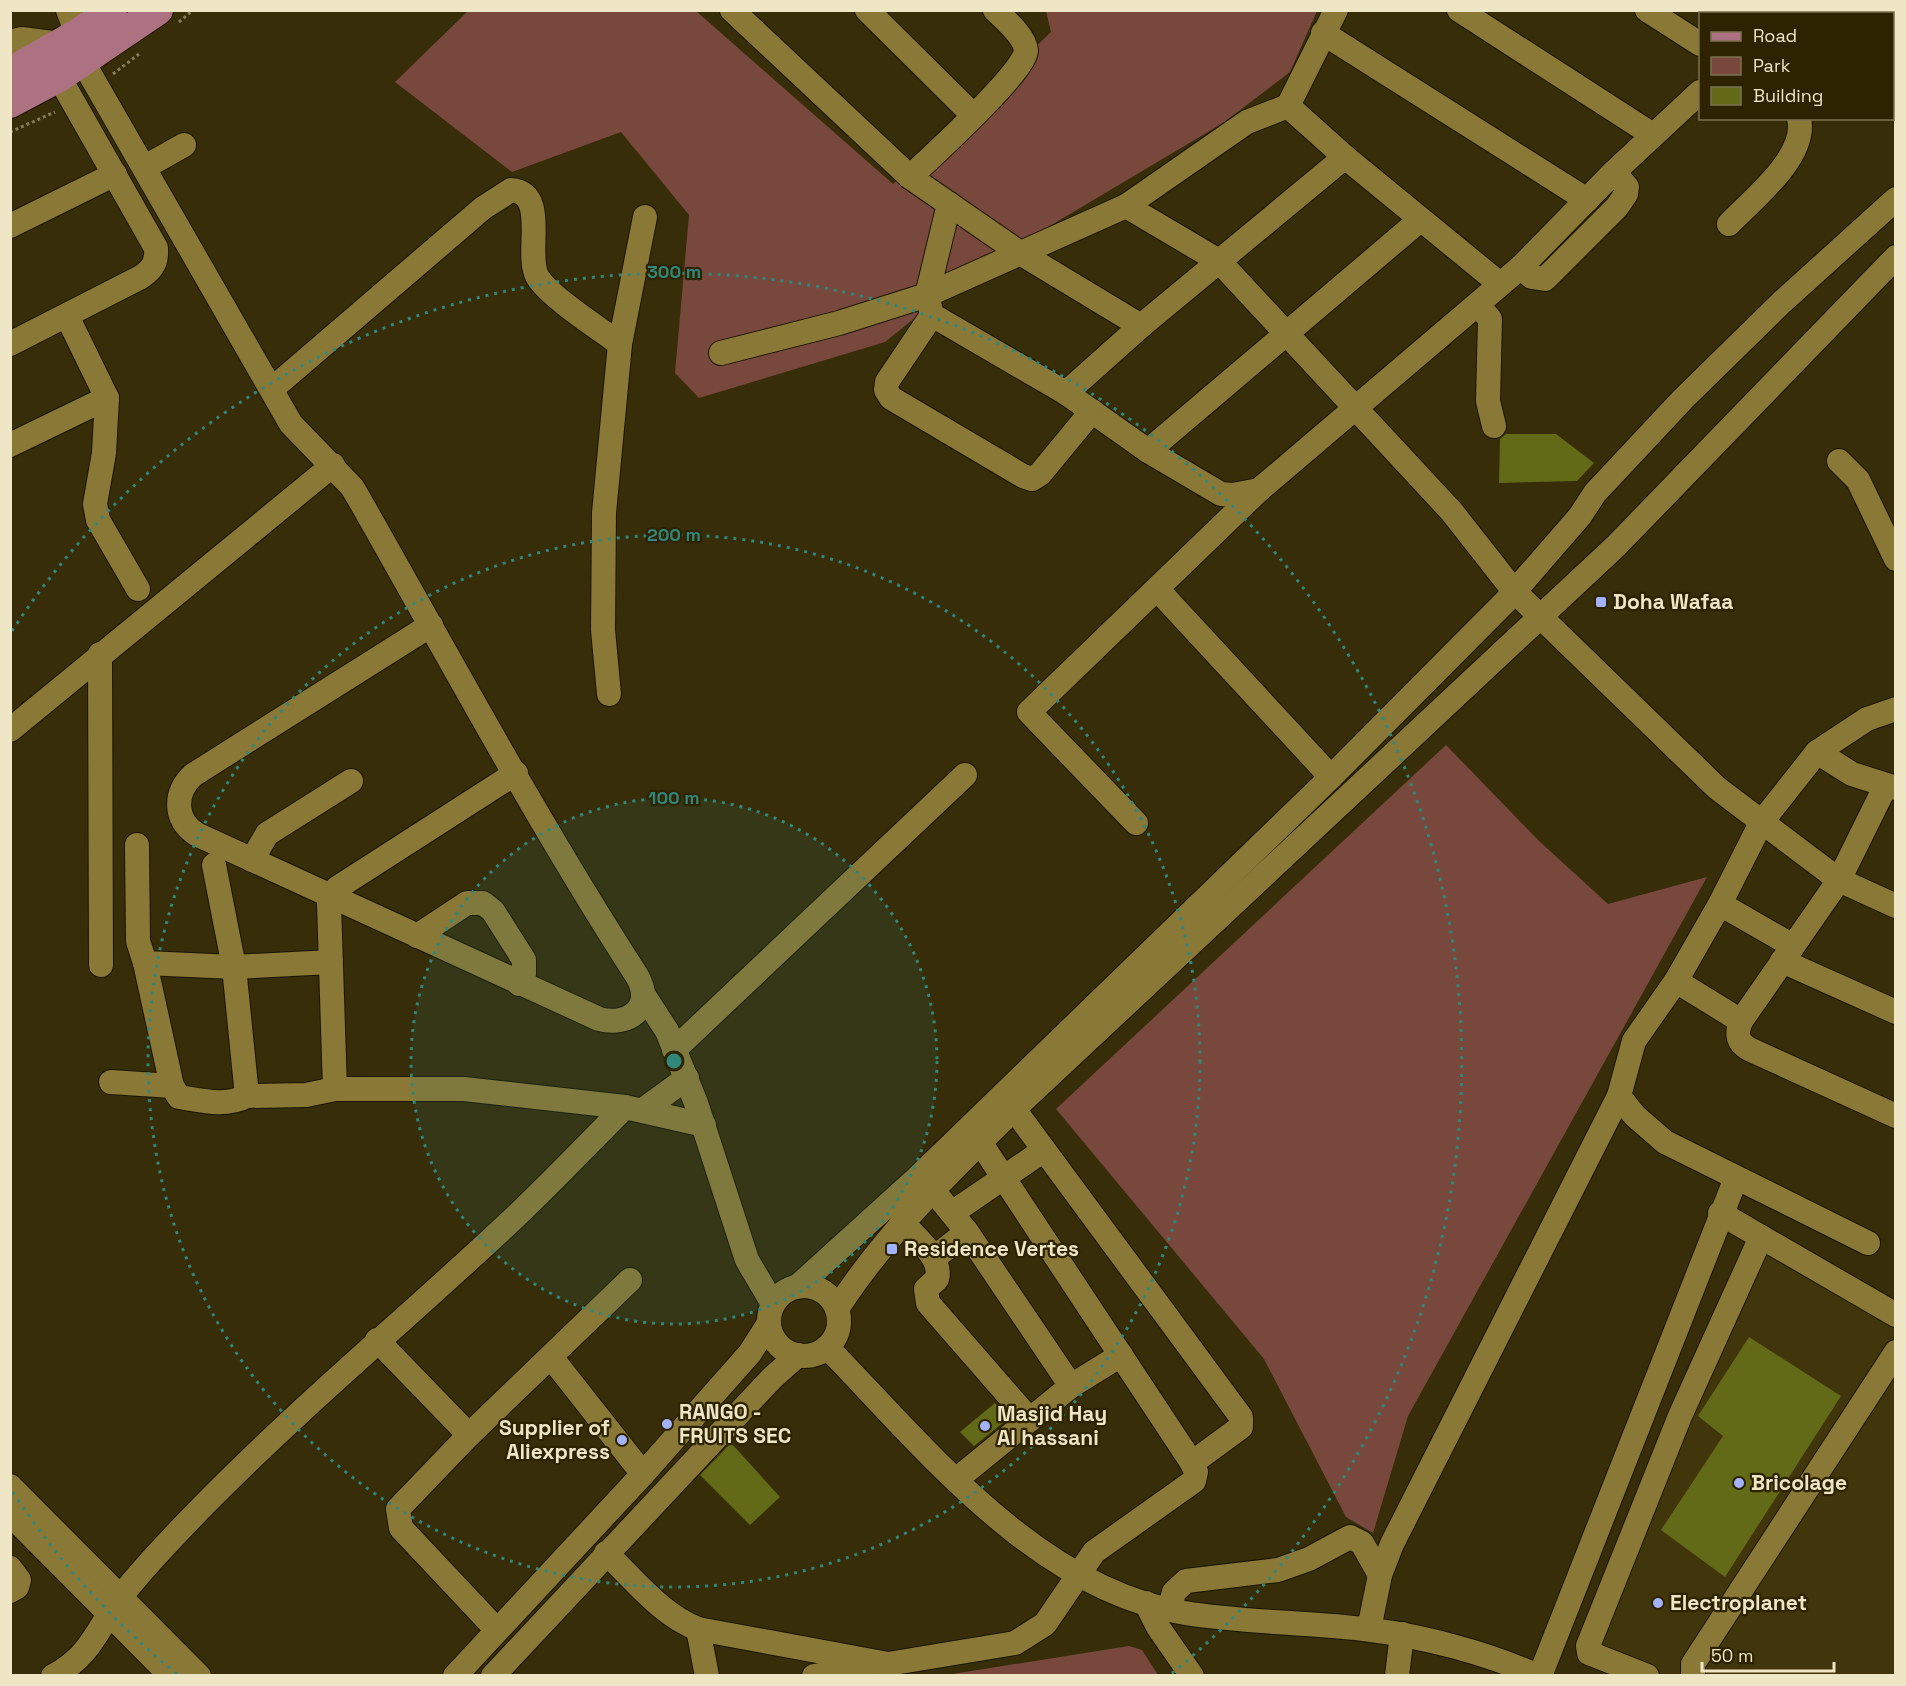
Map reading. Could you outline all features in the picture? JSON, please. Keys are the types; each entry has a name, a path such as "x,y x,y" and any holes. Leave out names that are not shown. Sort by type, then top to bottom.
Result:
{"main road":[{"path":"10,103 112,10"},
{"path":"10,72 158,10"}],"street":[{"path":"867,10 973,115"},
{"path":"910,177 973,115 1016,70 1025,57 1025,45 1021,38 995,10"},
{"path":"721,353 840,323 930,305 1020,254 1126,206 1247,122 1288,106 1336,10"},
{"path":"1459,10 1653,135"},
{"path":"1647,10 1699,43"},
{"path":"748,15 910,177 1020,254 1141,326"},
{"path":"1323,33 1587,200"},
{"path":"10,42 22,39 70,46 146,167 299,434 333,465 352,487 516,773 637,976 645,997 667,1031 704,1125 747,1260 771,1314 775,1340 789,1352 798,1355 813,1354 827,1347 838,1329 837,1309 832,1300 816,1288 797,1287"},
{"path":"10,344 141,277 154,265 156,248 115,174 70,46"},
{"path":"1136,823 1029,712 1259,490 1357,409 1521,267 1614,172 1699,94"},
{"path":"1288,106 1420,220 1500,284"},
{"path":"1730,224 1793,155 1800,139 1799,120"},
{"path":"146,167 184,145"},
{"path":"1066,393 1141,326 1345,157"},
{"path":"1521,267 1532,277 1545,279 1617,207 1626,194 1626,187 1614,172"},
{"path":"10,226 115,174"},
{"path":"272,388 483,208 511,190 524,195 535,212 532,254 537,276 552,293 620,344"},
{"path":"455,1676 496,1629 643,1474 750,1353 779,1296 797,1287 914,1181 1331,777 1515,591 1580,516 1595,493 1683,399 1782,302 1896,199"},
{"path":"949,204 930,305 887,382 886,390 891,398 1023,476 1032,479 1040,474 1092,411"},
{"path":"1126,206 1219,261 1452,512 1515,591 1717,788 1839,880 1896,906"},
{"path":"609,694 603,630 604,513 620,344 645,217"},
{"path":"1148,451 1284,333 1420,220"},
{"path":"837,1309 859,1275 932,1189 1014,1109 1616,546 1894,263"},
{"path":"930,305 1066,393 1148,451 1221,494 1233,495 1259,490"},
{"path":"1478,305 1490,319 1488,401 1494,426"},
{"path":"67,316 107,398 104,453 95,504 98,520 138,589"},
{"path":"10,445 107,398"},
{"path":"1839,461 1858,480 1896,559"},
{"path":"10,730 333,465"},
{"path":"1157,589 1331,777"},
{"path":"431,625 187,782 179,798 179,807 189,830 519,984 607,1021 615,1021 635,1012 645,997"},
{"path":"100,654 101,965"},
{"path":"1369,1629 1380,1575 1392,1544 1619,1096 1634,1041 1676,981 1720,904 1761,823 1817,752 1867,719 1896,708"},
{"path":"1817,752 1852,774 1890,787 1839,880 1741,1021 1739,1042 1749,1049 1894,1111"},
{"path":"334,1089 329,904 331,895 337,888 516,773"},
{"path":"674,1050 965,775"},
{"path":"252,860 267,834 351,781"},
{"path":"137,845 138,941 172,1086 179,1097 232,1104 248,1096 306,1095 334,1089 464,1089 634,1108 704,1125"},
{"path":"214,865 234,967 248,1096"},
{"path":"417,936 468,903 483,903 493,911 524,960 524,974 519,984"},
{"path":"1720,904 1787,953 1896,1012"},
{"path":"145,963 234,967 331,962"},
{"path":"1676,981 1741,1021"},
{"path":"53,1676 78,1659 89,1648 115,1606 170,1540 225,1483 377,1340 634,1108 687,1078"},
{"path":"111,1082 172,1086"},
{"path":"1619,1096 1635,1116 1665,1143 1868,1244"},
{"path":"1014,1109 1241,1417 1241,1427 1192,1462"},
{"path":"814,1676 998,1646 1031,1635 1056,1611 1077,1575 1094,1552 1194,1481 1196,1472 1192,1462 980,1142"},
{"path":"934,1258 960,1223 1003,1177 1044,1150"},
{"path":"827,1347 957,1479 1037,1550 1077,1575 1118,1594 1169,1610 1402,1634 1518,1667 1539,1676 1720,1213 1736,1178"},
{"path":"932,1189 960,1223 1071,1386"},
{"path":"1720,1213 1896,1315"},
{"path":"902,1222 934,1258 939,1271 937,1279 926,1289 928,1303 1030,1420"},
{"path":"1647,1676 1597,1658 1589,1653 1588,1646 1680,1416 1761,1237"},
{"path":"496,1629 401,1528 398,1509 403,1501 469,1435 630,1280"},
{"path":"377,1340 469,1435"},
{"path":"1693,1676 1693,1664 1896,1352"},
{"path":"493,1676 772,1378 798,1355"},
{"path":"957,1479 1071,1386 1121,1356"},
{"path":"551,1357 643,1474"},
{"path":"10,1486 115,1606 171,1676"},
{"path":"10,1514 199,1676"},
{"path":"1169,1610 1174,1592 1186,1581 1278,1570 1310,1559 1350,1537 1362,1542 1380,1575"},
{"path":"606,1553 678,1621 698,1629 888,1664"},
{"path":"10,1568 19,1580 17,1587 10,1591"},
{"path":"1146,1603 1158,1627 1192,1676"},
{"path":"698,1629 707,1676"},
{"path":"1397,1676 1402,1634"}],"shaded area":[{"path":"1744,1243 1895,1326 1895,1675 1614,1675 1575,1657"}],"green space":[{"path":"468,11 696,11 893,184 1051,32 1046,11 1317,11 1290,72 1223,123 972,272 885,342 699,398 675,373 689,215 621,132 512,172 395,82"},
{"path":"1446,745 1538,840 1608,904 1707,877 1408,1416 1373,1533 1346,1517 1264,1359 1056,1109"},
{"path":"1129,1646 1142,1650 1158,1675 946,1675"}],"building":[{"path":"1506,434 1556,434 1594,463 1577,481 1499,483 1500,439"},
{"name":"Bricolage","path":"1749,1337 1841,1396 1725,1577 1661,1530 1723,1436 1698,1416"},
{"name":"Masjid Hay Al hassani","path":"995,1403 1009,1418 974,1446 960,1432"},
{"path":"731,1443 780,1497 750,1525 700,1475"}],"place":[{"name":"Doha Wafaa","path":"1601,602"},
{"name":"Residence Vertes","path":"892,1249"},
{"name":"RANGO - FRUITS SEC","path":"667,1424"},
{"name":"Masjid Hay Al hassani","path":"985,1426"},
{"name":"Supplier of Aliexpress","path":"622,1440"},
{"name":"Bricolage","path":"1739,1483"},
{"name":"Electroplanet","path":"1658,1603"}]}
